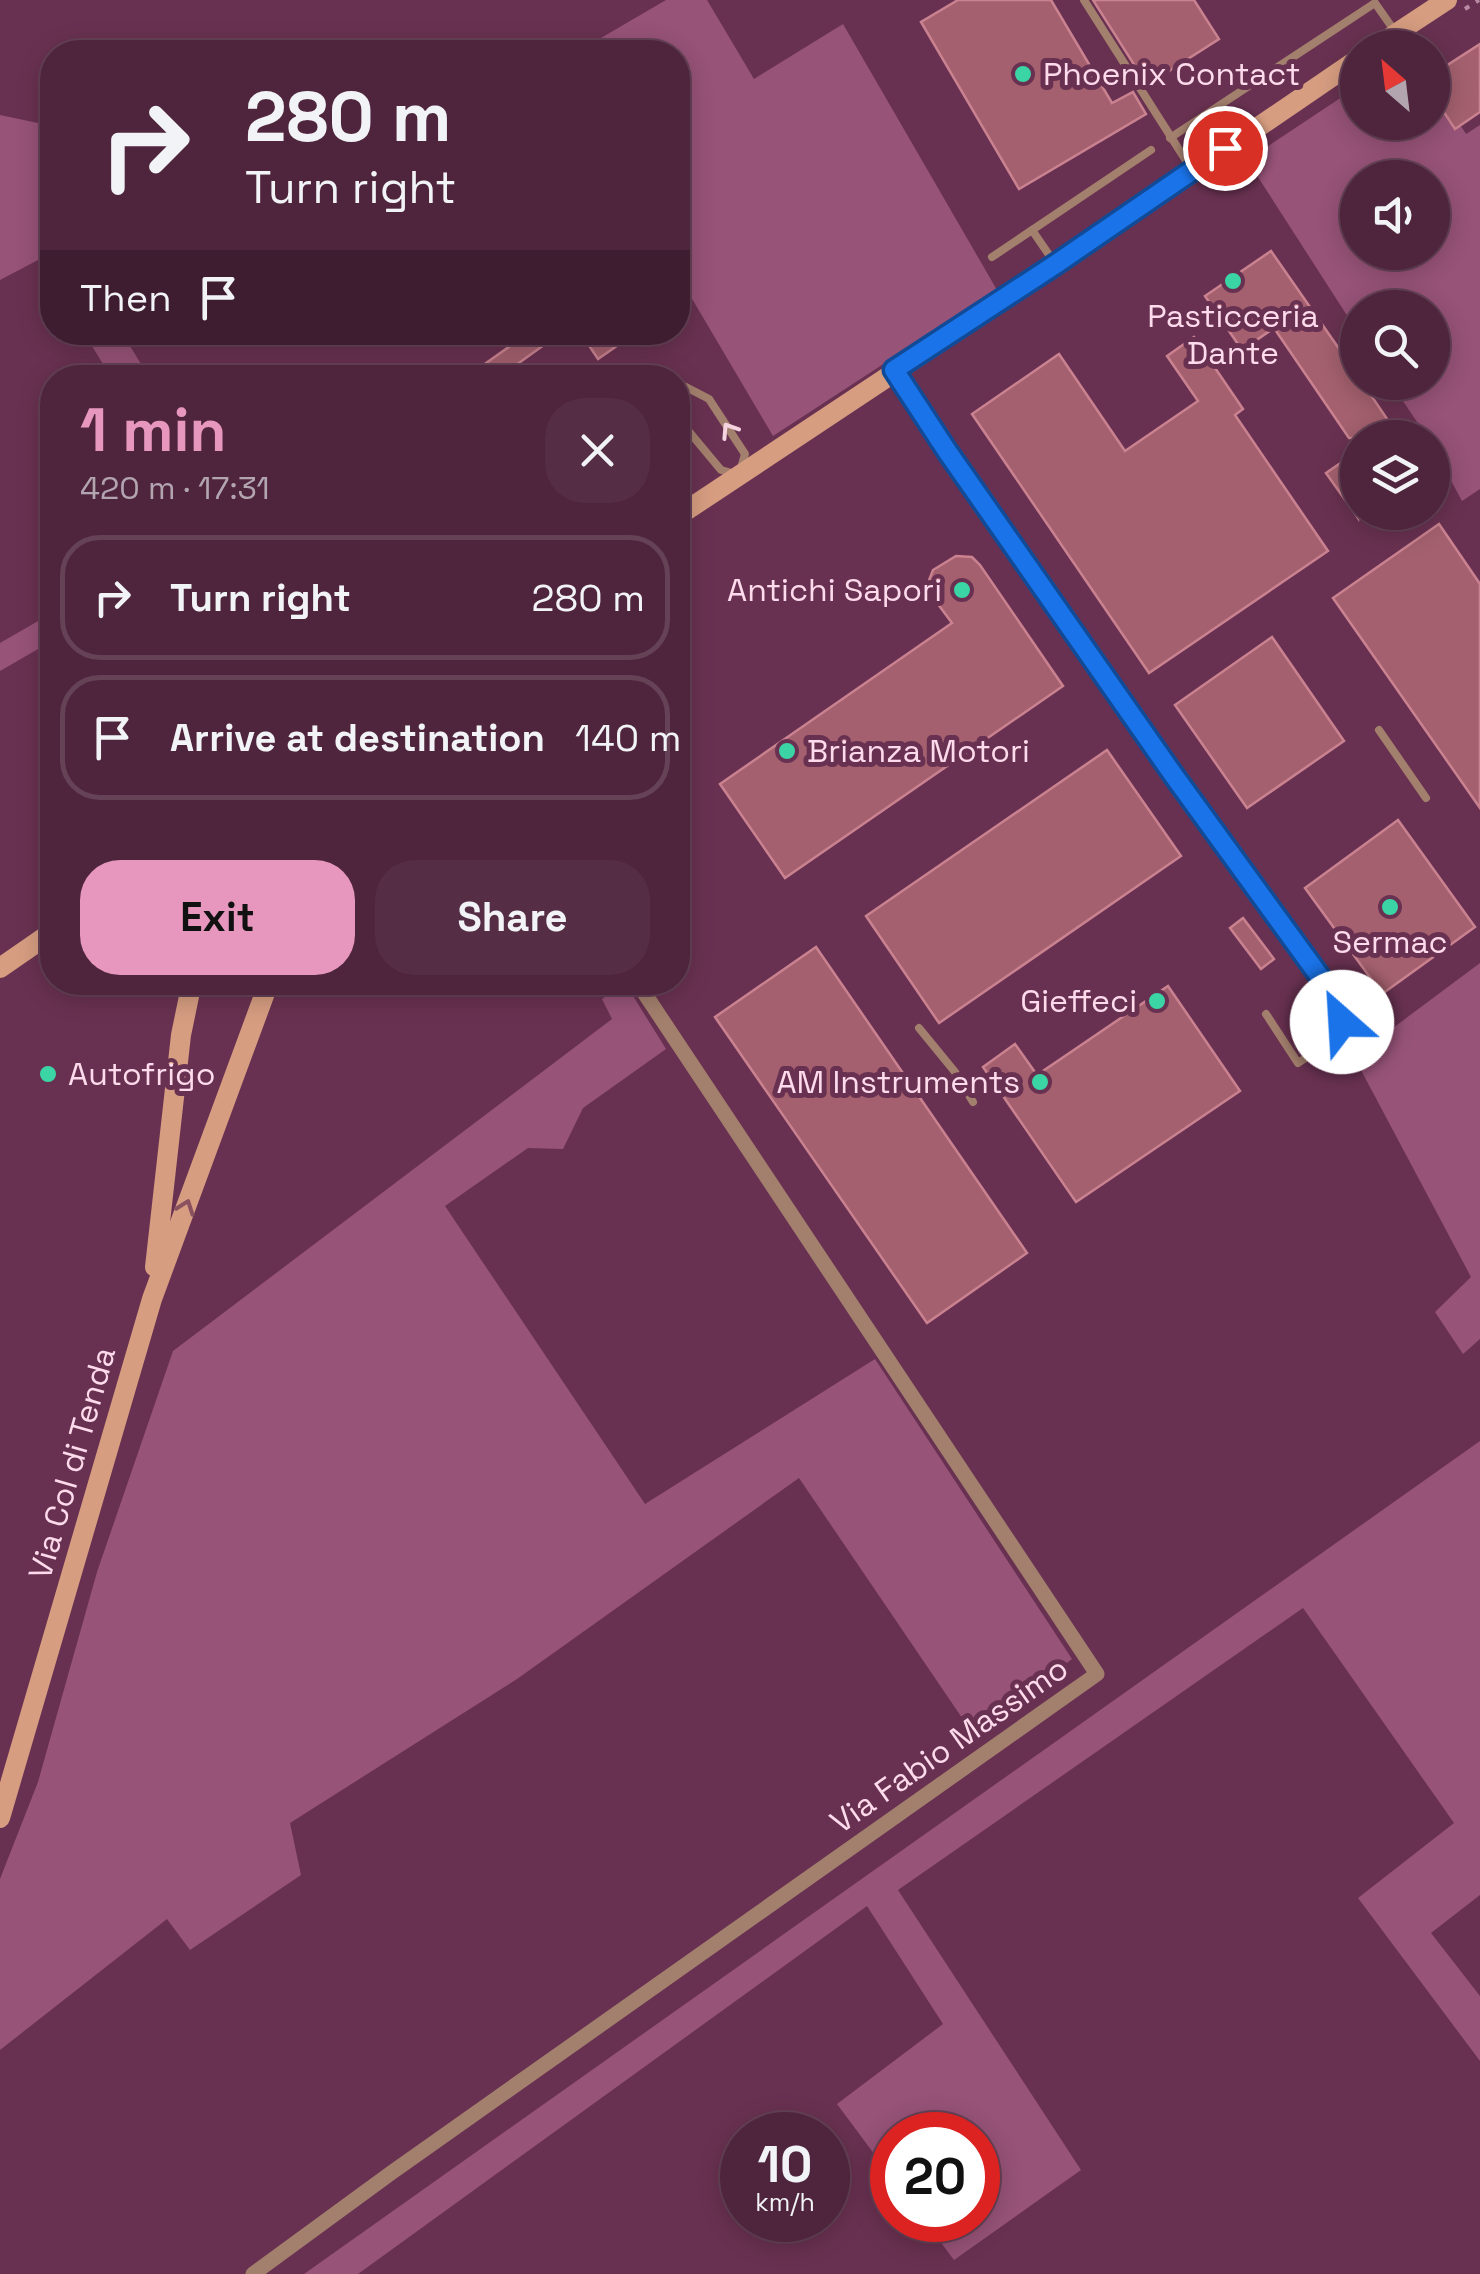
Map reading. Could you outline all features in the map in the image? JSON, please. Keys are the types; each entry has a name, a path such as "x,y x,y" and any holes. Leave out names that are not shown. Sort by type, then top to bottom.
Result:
{"main road":[{"path":"1401,30 1446,0"},
{"path":"690,508 1340,71"},
{"path":"1,966 40,940"},
{"name":"Via Col di Tenda","path":"152,1298 180,1034 189,995"},
{"name":"Via Col di Tenda","path":"0,1818 152,1298 264,995"}],"street":[{"name":"Via Fabio Massimo","path":"253,2274 1097,1674 647,995"}],"lane":[{"path":"1084,0 1192,170"},
{"path":"1170,138 1375,3 1394,30"},
{"path":"992,257 1151,150"},
{"path":"1032,230 1056,264"},
{"path":"894,370 1172,773 1339,1003 1342,1022 1334,1040 1298,1063 1266,1014"},
{"path":"690,389 709,398 745,454 739,474 721,470 690,433"},
{"path":"1379,730 1426,798"},
{"path":"919,1028 974,1102"}],"shaded area":[{"path":"666,0 707,0 754,79 843,24 997,290 773,436 690,295 690,40 598,40"},
{"path":"1340,98 1340,140 1450,140 1450,109 1466,134 1480,125 1480,489 1462,501 1450,479 1450,420 1416,420 1402,400 1450,400 1450,290 1340,290 1340,305 1247,160"},
{"path":"0,115 40,123 40,259 0,280"},
{"path":"91,345 129,345 142,365 104,365"},
{"path":"40,620 40,648 0,671 0,643"},
{"path":"1480,963 1480,1339 1463,1354 1435,1312 1471,1277 1354,1057"},
{"path":"608,995 632,995 666,1049 583,1108 563,1149 528,1148 445,1206 645,1504 875,1359 1072,1659 973,1734 799,1478 517,1679 290,1823 301,1875 190,1950 167,1919 0,2050 0,1879 38,1782 97,1572 173,1351 612,1019 602,999"},
{"path":"1480,1441 1480,1895 1431,1933 1480,1996 1480,2061 1358,1898 1454,1823 1303,1608 898,1890 1081,2170 1000,2227 1000,2112 870,2112 870,2148 850,2121 850,2112 843,2112 837,2104 943,2024 867,1906 358,2274 304,2274"},
{"path":"940,2242 979,2242 954,2260"}],"building":[{"name":"Phoenix Contact","path":"958,0 1051,0 1112,103 1133,92 1146,114 1019,189 921,22"},
{"path":"1093,0 1194,0 1219,39 1147,85"},
{"path":"1480,44 1480,112 1455,129 1450,121 1450,63"},
{"path":"1271,251 1340,350 1340,400 1374,400 1388,420 1340,420 1340,425 1274,328 1242,350 1205,296"},
{"path":"1194,337 1243,409 1235,415 1328,551 1149,673 972,414 1059,354 1125,451 1198,401 1167,356"},
{"path":"512,345 544,345 516,365 483,365"},
{"path":"589,345 618,345 598,359"},
{"path":"1340,463 1340,493 1326,473"},
{"path":"1430,530 1443,530 1480,584 1480,808 1333,598"},
{"path":"956,556 972,557 980,565 1063,686 785,878 720,784 952,623 926,588 933,570"},
{"path":"1272,637 1344,741 1247,808 1175,705"},
{"path":"1107,750 1181,856 939,1023 866,916"},
{"name":"Sermac","path":"1398,820 1475,927 1382,994 1305,888"},
{"path":"1243,918 1274,959 1261,969 1230,928"},
{"path":"816,947 1027,1253 927,1323 715,1017"},
{"path":"1168,986 1240,1091 1076,1202 983,1067 1015,1044 1037,1075"}],"place":[{"name":"Phoenix Contact","path":"1023,74"},
{"name":"Pasticceria Dante","path":"1233,281"},
{"name":"Antichi Sapori","path":"962,590"},
{"name":"Brianza Motori","path":"787,751"},
{"name":"Sermac","path":"1390,907"},
{"name":"Gieffeci","path":"1157,1001"},
{"name":"Autofrigo","path":"48,1074"},
{"name":"AM Instruments","path":"1040,1082"}],"route":[{"path":"1225,148 894,370 1240,870 1339,1003 1342,1022"}]}
